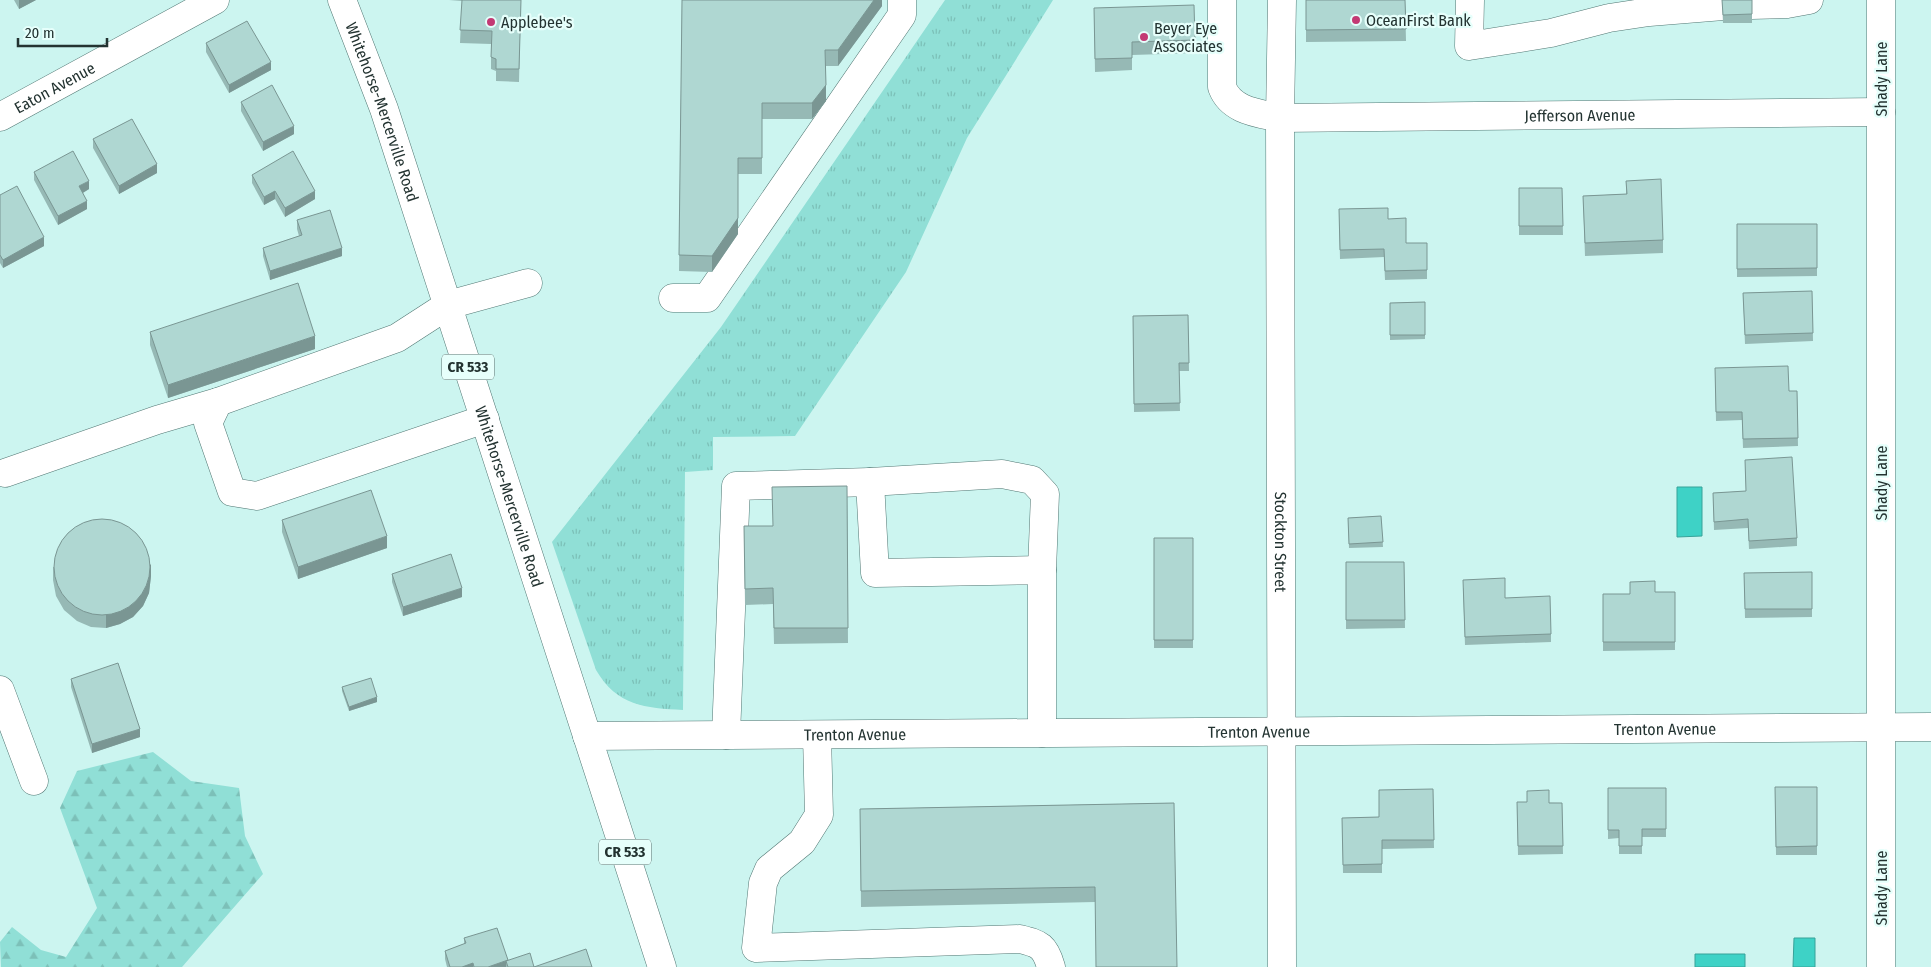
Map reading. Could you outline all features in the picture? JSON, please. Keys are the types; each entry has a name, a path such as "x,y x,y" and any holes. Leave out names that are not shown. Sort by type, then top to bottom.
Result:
{"street":[{"name":"Eaton Avenue","path":"0,118 215,0"},
{"name":"Whitehorse-Mercerville Road","path":"342,0 384,109 662,967"},
{"path":"674,298 707,298 902,15 902,0"},
{"name":"Jefferson Avenue","path":"1222,0 1222,87 1226,97 1246,110 1280,118 1880,112"},
{"name":"Stockton Street","path":"1282,0 1280,118 1282,967"},
{"path":"1470,0 1469,46 1551,32 1609,18 1649,12 1723,6"},
{"path":"1752,5 1787,4 1809,0"},
{"name":"Shady Lane","path":"1881,0 1881,967"},
{"path":"5,473 157,420 218,402 397,338 448,305 528,283"},
{"path":"218,402 208,423 232,492 257,496 485,419"},
{"path":"726,735 736,486 870,482 1002,474 1032,480 1045,494 1042,570 1042,733"},
{"path":"870,482 875,573 1042,570"},
{"path":"0,690 34,781"},
{"name":"Trenton Avenue","path":"587,736 1931,727"},
{"path":"817,735 819,815 802,842 769,869 763,883 759,958 1020,939 1037,943 1046,953 1051,967"}],"green space":[{"path":"945,0 1053,0 967,138 906,272 795,436 713,437 713,470 685,472 683,710 656,708 633,703 613,691 596,670 552,542 721,327"},
{"path":"153,752 191,781 239,788 245,836 263,874 182,967 1,967 0,942 12,927 41,950 66,957 97,908 60,808 77,771"}],"shaded area":[{"path":"1677,487 1702,487 1702,536 1677,537"},
{"path":"1794,938 1815,938 1815,967 1793,967"},
{"path":"1695,954 1745,954 1745,967 1695,967"}],"building":[{"name":"Applebee's","path":"462,0 521,0 519,69 496,69 496,59 491,57 492,31 460,30"},
{"path":"682,0 874,0 838,50 825,50 826,85 812,103 762,103 762,158 738,158 738,218 712,256 679,255"},
{"name":"OceanFirst Bank","path":"1306,0 1405,0 1406,29 1306,30"},
{"path":"1722,0 1752,0 1752,14 1723,15"},
{"name":"Beyer Eye Associates","path":"1194,5 1195,40 1132,42 1132,58 1095,59 1094,8"},
{"path":"247,21 271,62 229,85 206,43"},
{"path":"272,85 294,126 263,142 241,102"},
{"path":"132,119 157,164 119,186 93,139"},
{"path":"73,151 89,181 79,186 87,201 58,216 34,172"},
{"path":"293,151 315,191 285,208 275,191 264,197 252,175"},
{"path":"1661,179 1663,240 1585,243 1583,196 1627,194 1626,181"},
{"path":"17,186 44,237 3,260 0,255 0,195"},
{"path":"1519,188 1562,188 1563,226 1519,226"},
{"path":"1388,208 1388,219 1406,218 1406,243 1427,243 1427,270 1385,271 1384,249 1340,250 1339,209"},
{"path":"330,210 342,248 270,271 263,248 302,235 297,220"},
{"path":"1737,224 1817,224 1817,268 1737,269"},
{"path":"298,283 315,336 168,385 150,332"},
{"path":"1812,291 1813,333 1745,335 1743,293"},
{"path":"1425,302 1425,335 1390,335 1390,303"},
{"path":"1188,315 1189,363 1179,363 1180,403 1134,404 1133,316"},
{"path":"1788,366 1789,391 1797,391 1798,438 1743,439 1742,412 1716,412 1715,368"},
{"path":"1792,457 1797,538 1749,541 1748,519 1714,522 1713,493 1746,491 1745,460"},
{"path":"847,486 848,628 774,628 773,588 745,589 744,526 773,526 772,487"},
{"path":"371,490 387,536 298,567 282,520"},
{"path":"1381,516 1383,542 1349,544 1348,518"},
{"path":"93,519 111,519 129,527 142,540 150,558 147,586 129,607 111,615 93,615 75,607 62,594 54,576 54,558 62,540 75,527"},
{"path":"1154,538 1193,538 1193,640 1154,640"},
{"path":"451,554 462,588 403,607 392,574"},
{"path":"1346,562 1404,562 1405,620 1346,620"},
{"path":"1812,572 1812,609 1745,609 1744,573"},
{"path":"1505,578 1505,598 1550,596 1551,634 1465,637 1463,580"},
{"path":"1655,581 1655,592 1675,592 1675,642 1603,642 1603,594 1630,594 1630,582"},
{"path":"118,663 140,729 92,744 71,679"},
{"path":"371,678 377,697 349,707 342,687"},
{"path":"1775,787 1817,787 1817,846 1776,847"},
{"path":"1608,788 1666,788 1666,829 1642,829 1642,846 1619,846 1619,830 1608,830"},
{"path":"1433,789 1434,840 1382,840 1382,864 1343,865 1342,818 1379,817 1379,790"},
{"path":"1549,790 1549,803 1562,803 1563,846 1518,846 1517,802 1527,802 1527,791"},
{"path":"1174,803 1177,967 1096,967 1095,887 861,891 860,809"},
{"path":"497,928 508,960 488,967 474,967 473,963 462,967 450,967 445,951 466,943 464,938"},
{"path":"586,949 592,967 534,967"},
{"path":"530,953 534,967 508,967 506,961"}],"place":[{"name":"OceanFirst Bank","path":"1356,20"},
{"name":"Applebee's","path":"491,22"},
{"name":"Beyer Eye Associates","path":"1144,37"}]}
